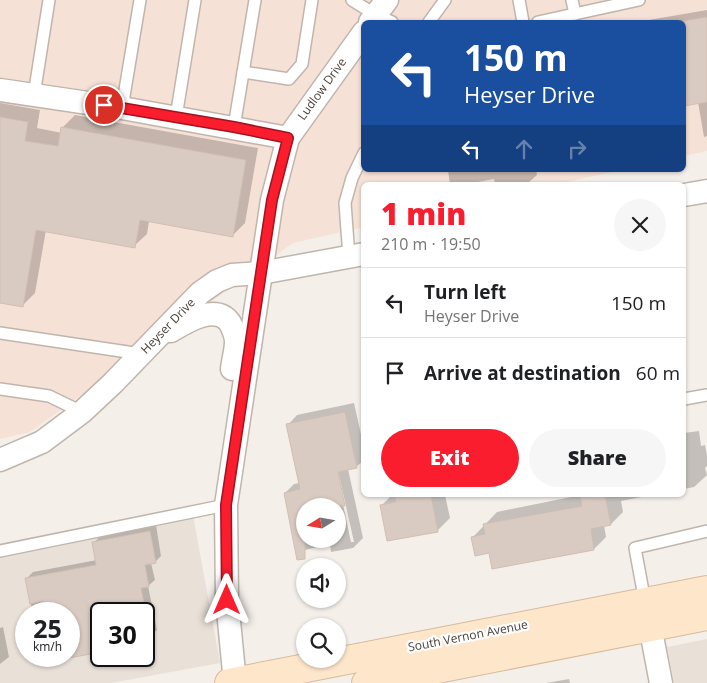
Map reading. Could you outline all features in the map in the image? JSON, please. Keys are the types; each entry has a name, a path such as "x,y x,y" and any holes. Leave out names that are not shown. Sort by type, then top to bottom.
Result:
{"main road":[{"name":"South Vernon Avenue","path":"366,683 648,614 707,590"},
{"name":"South Vernon Avenue","path":"242,682 648,614 707,616"}],"street":[{"name":"Ludlow Drive","path":"242,682 227,600 226,505 272,200 288,138 361,41"},
{"path":"0,90 122,108 288,138"},
{"path":"686,195 707,194"},
{"name":"Heyser Drive","path":"0,460 42,442 82,412 200,293 217,282 232,275 261,273 356,255"},
{"path":"146,349 190,320 218,315 227,319 234,329 236,342 230,380 240,415"},
{"path":"648,614 661,683"}],"lane":[{"path":"34,95 49,0"},
{"path":"122,108 140,0"},
{"path":"176,118 195,0"},
{"path":"234,127 255,0"},
{"path":"243,72 289,79 302,64 312,0"},
{"path":"352,0 378,18"},
{"path":"430,20 445,0"},
{"path":"519,0 523,20"},
{"path":"572,0 574,14"},
{"path":"547,20 625,1 639,0"},
{"path":"356,255 345,203 352,178 361,159"},
{"path":"0,333 146,349"},
{"path":"0,389 49,396 82,412"},
{"path":"686,399 707,395"},
{"path":"0,551 226,505"},
{"path":"648,614 635,548 707,531"}],"shaded area":[{"path":"0,0 707,0 707,151 686,156 686,20 361,20 361,172 612,172 567,182 361,182 361,228 293,243 30,432 0,439"},
{"path":"193,515 220,663 111,683 0,683 0,551"},
{"path":"707,639 707,683 674,683 667,647"}],"building":[{"path":"707,17 707,102 686,106 686,21"},
{"path":"0,117 28,122 25,141 58,146 61,127 246,160 233,237 140,220 135,248 36,230 23,307 0,303"},
{"path":"345,412 357,468 338,472 343,498 296,498 296,548 305,548 305,558 297,558 284,493 300,489 286,424"},
{"path":"395,497 431,497 438,532 387,541 380,505 396,502"},
{"path":"580,497 605,497 611,525 591,529 594,550 492,569 489,553 475,556 471,537 485,534 483,524 582,506"},
{"path":"150,531 156,563 145,565 149,587 141,588 144,602 90,602 90,654 80,656 80,602 30,602 25,578 96,565 92,542"}],"route":[{"path":"104,105 288,138 272,200 226,505 227,600"}]}
